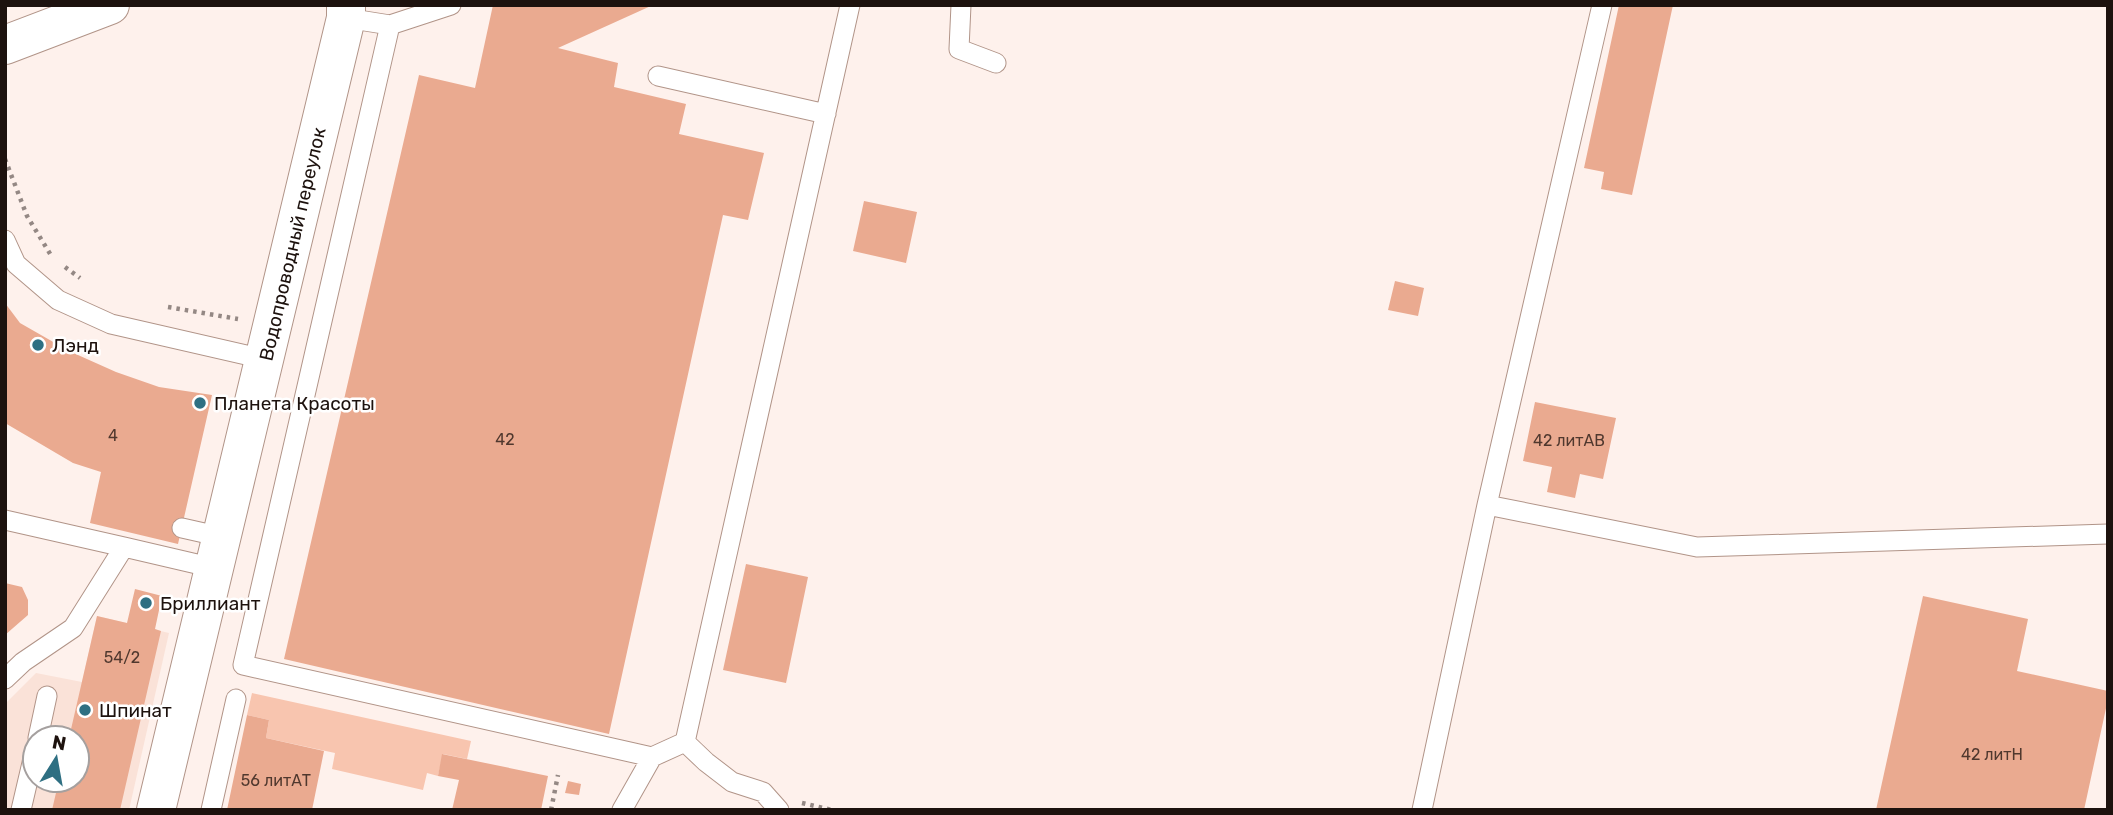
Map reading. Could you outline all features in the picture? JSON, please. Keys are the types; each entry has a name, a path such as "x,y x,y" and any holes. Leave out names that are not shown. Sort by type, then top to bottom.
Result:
{"street":[{"path":"5,45 110,5"},
{"name":"Водопроводный переулок","path":"156,810 346,11"}],"lane":[{"path":"346,11 390,25 451,5"},
{"path":"685,742 850,5"},
{"path":"961,5 959,48 996,63"},
{"path":"1422,810 1487,505 1602,5"},
{"path":"390,25 243,665 652,757"},
{"path":"658,76 826,114"},
{"path":"5,240 16,264 58,300 101,320 264,359"},
{"path":"1487,505 1697,547 2108,534"},
{"path":"5,520 124,547 218,552"},
{"path":"182,528 218,552"},
{"path":"5,679 23,662 73,628 124,547"},
{"path":"41,724 47,696"},
{"path":"211,810 236,699"},
{"path":"622,810 652,757 685,742"},
{"path":"685,742 732,782 763,792 779,810"}],"path":[{"path":"5,159 27,216 51,256 83,281"},
{"path":"164,306 243,320"},
{"path":"551,810 558,775"}],"shaded area":[{"path":"97,616 169,633 129,810 5,810 7,702 36,673 82,682"},
{"path":"252,693 471,741 467,759 443,754 438,776 427,773 423,790 332,769 335,753 266,738 269,720 247,715"}],"building":[{"path":"493,5 653,5 558,48 618,63 614,87 686,104 679,134 764,153 748,220 723,215 609,734 284,659 419,75 475,88"},
{"path":"1619,5 1673,5 1632,195 1601,189 1604,172 1584,168"},
{"path":"864,201 917,212 906,263 853,251"},
{"path":"1395,281 1424,288 1418,316 1388,310"},
{"path":"5,303 20,323 69,351 116,372 159,387 212,395 178,544 90,523 101,472 73,463 5,423"},
{"path":"1535,402 1616,418 1603,479 1580,474 1575,498 1547,492 1552,467 1523,461"},
{"path":"746,564 808,577 786,683 723,670"},
{"path":"5,583 22,587 28,600 28,615 5,635"},
{"path":"135,589 162,596 155,629 161,631 120,810 52,810 56,794 91,794 91,724 72,724 97,616 127,623"},
{"path":"1923,596 2028,619 2017,671 2108,691 2084,810 1876,810"},
{"path":"247,715 269,720 266,738 324,751 312,810 227,810"},
{"path":"442,754 548,776 541,810 452,810 459,780 438,776"},
{"path":"568,781 581,784 579,795 565,793"}],"place":[{"name":"Лэнд","path":"38,345"},
{"name":"Планета Красоты","path":"200,403"},
{"name":"Бриллиант","path":"146,603"},
{"name":"Шпинат","path":"85,710"}]}
